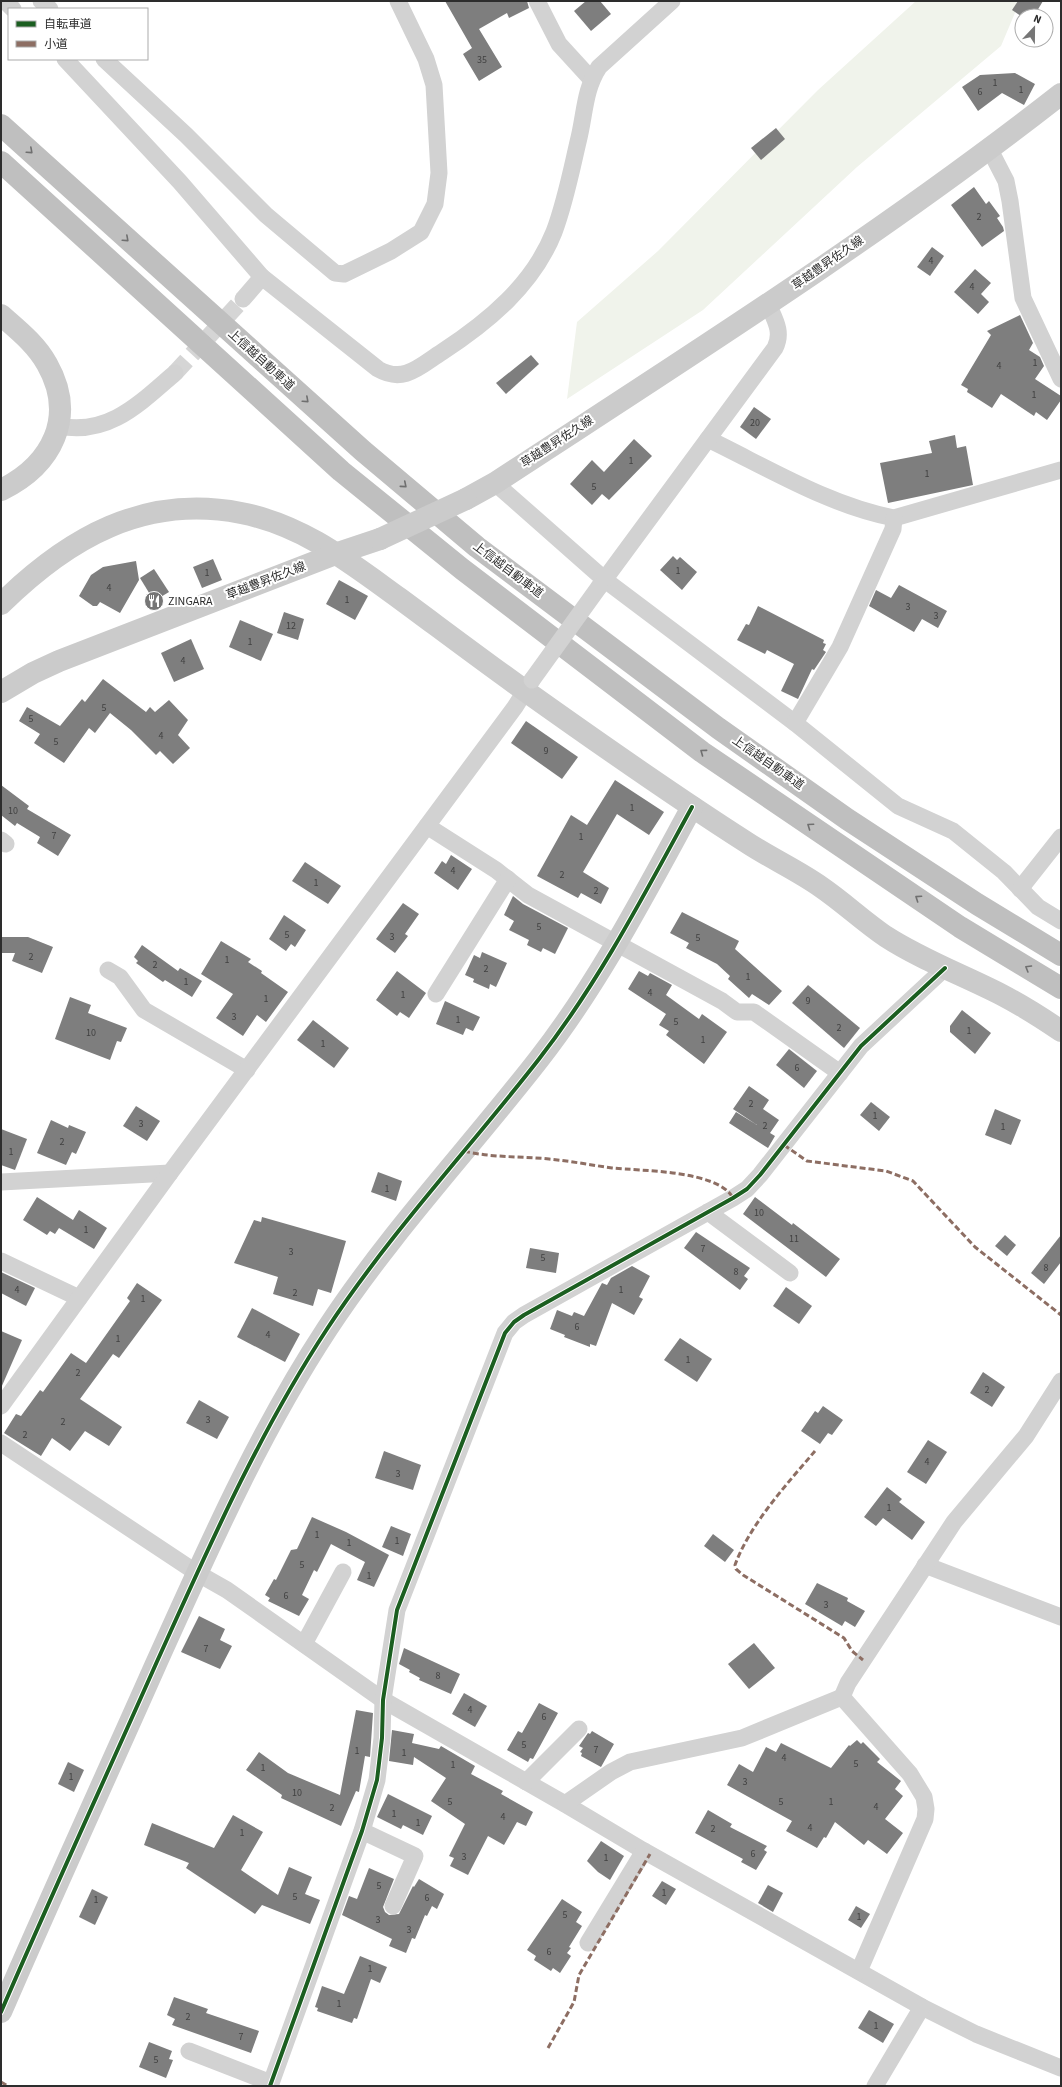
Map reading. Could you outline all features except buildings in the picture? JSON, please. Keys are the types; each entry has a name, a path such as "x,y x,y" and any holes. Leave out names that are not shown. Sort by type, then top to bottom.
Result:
{"highway":[{"name":"上信越自動車道","path":"1,125 364,451 477,547 718,728 847,819 977,904 1061,955"},
{"path":"1,162 341,471 462,569 702,752 960,927 1061,988"}],"street":[{"path":"41,1 49,8"},
{"path":"105,60 186,135 266,215 335,273 344,274 392,251 421,232 435,204 439,173 434,84 426,59 398,1"},
{"path":"537,1 559,44 591,79"},
{"path":"65,60 180,182 262,278 378,369 389,375 399,376 412,371 470,334 506,303 526,280 553,234 563,203 582,128 584,103 591,79 599,67 672,1"},
{"name":"草越豊昇佐久線","path":"1,692 32,673 59,661 338,553 380,540 466,499 495,483 768,304 990,150 1061,94"},
{"path":"990,150 1006,181 1023,298 1061,379"},
{"path":"243,298 262,278"},
{"path":"1,1406 170,1174 515,707 528,685 765,362 778,340 779,330 768,304"},
{"path":"1,315 35,347 47,363 55,380 60,397 59,426 55,437 40,462 17,482 1,490"},
{"path":"59,426 74,429 91,428 129,412 175,372"},
{"path":"708,439 842,504 866,512 894,518 1061,470"},
{"path":"495,483 602,584 795,723 898,806 953,831 1004,872 1038,907 1061,920"},
{"path":"1,604 52,558 75,544 121,522 146,514 168,510 216,509 262,518 310,537 338,553 528,685 692,807 754,848 823,888 884,935 922,957 1003,995 1061,1031"},
{"path":"795,723 840,647 893,529 894,518"},
{"path":"1,2012 197,1572 260,1444 327,1329 374,1263 540,1059 562,1028 617,942 692,807"},
{"path":"427,826 508,879 528,895 617,942 722,1001 737,1012 754,1012 840,1073"},
{"path":"1020,889 1061,838"},
{"path":"436,994 508,879"},
{"path":"189,2051 271,2085 362,1831 377,1780 382,1738 383,1700 397,1610 504,1333 514,1322 524,1315 747,1189 760,1175 861,1046 945,968"},
{"path":"108,970 120,977 144,1010 247,1070"},
{"path":"1,1182 170,1174"},
{"path":"708,1212 790,1273"},
{"path":"1,1261 79,1298"},
{"path":"565,1804 611,1772 630,1762 653,1755 742,1738 842,1697 848,1683 954,1522 1026,1436 1061,1381"},
{"path":"1,1443 197,1572 227,1590 383,1700 644,1851 859,1970 922,2007 976,2034 1061,2068"},
{"path":"925,1565 1061,1617"},
{"path":"304,1644 343,1572"},
{"path":"842,1697 910,1774 919,1786 926,1809 925,1819 906,1866 859,1970"},
{"path":"526,1782 579,1729"},
{"path":"362,1831 414,1856 393,1906"},
{"path":"588,1943 644,1851"},
{"path":"875,2086 922,2007"}],"shaded area":[{"path":"916,1 1020,1 1017,8 1014,8 1014,15 1001,46 857,167 703,310 567,399 577,322 658,251 818,90"}],"tunnel":[{"path":"175,373 243,299"}],"marked path":[{"path":"784,1145 807,1161 886,1171 913,1181 975,1247 1061,1315"},
{"path":"464,1151 485,1155 549,1159 612,1168 659,1171 696,1177 712,1182 725,1189 733,1198"},
{"path":"815,1451 770,1505 750,1535 735,1565 736,1569 743,1575 844,1638 852,1651 863,1660"},
{"path":"548,2048 574,2002 579,1975 650,1854"},
{"path":"1,2082 8,2086"}],"cycle path":[{"path":"1,2012 194,1580 256,1451 278,1410 327,1329 377,1259 403,1225 512,1093 561,1030 582,999 620,936 692,807"},
{"path":"270,2086 362,1831 377,1780 382,1738 383,1700 397,1610 505,1333 514,1322 524,1315 747,1189 760,1175 861,1046 945,968"}],"place":[{"name":"ZINGARA","path":"154,601"}]}
